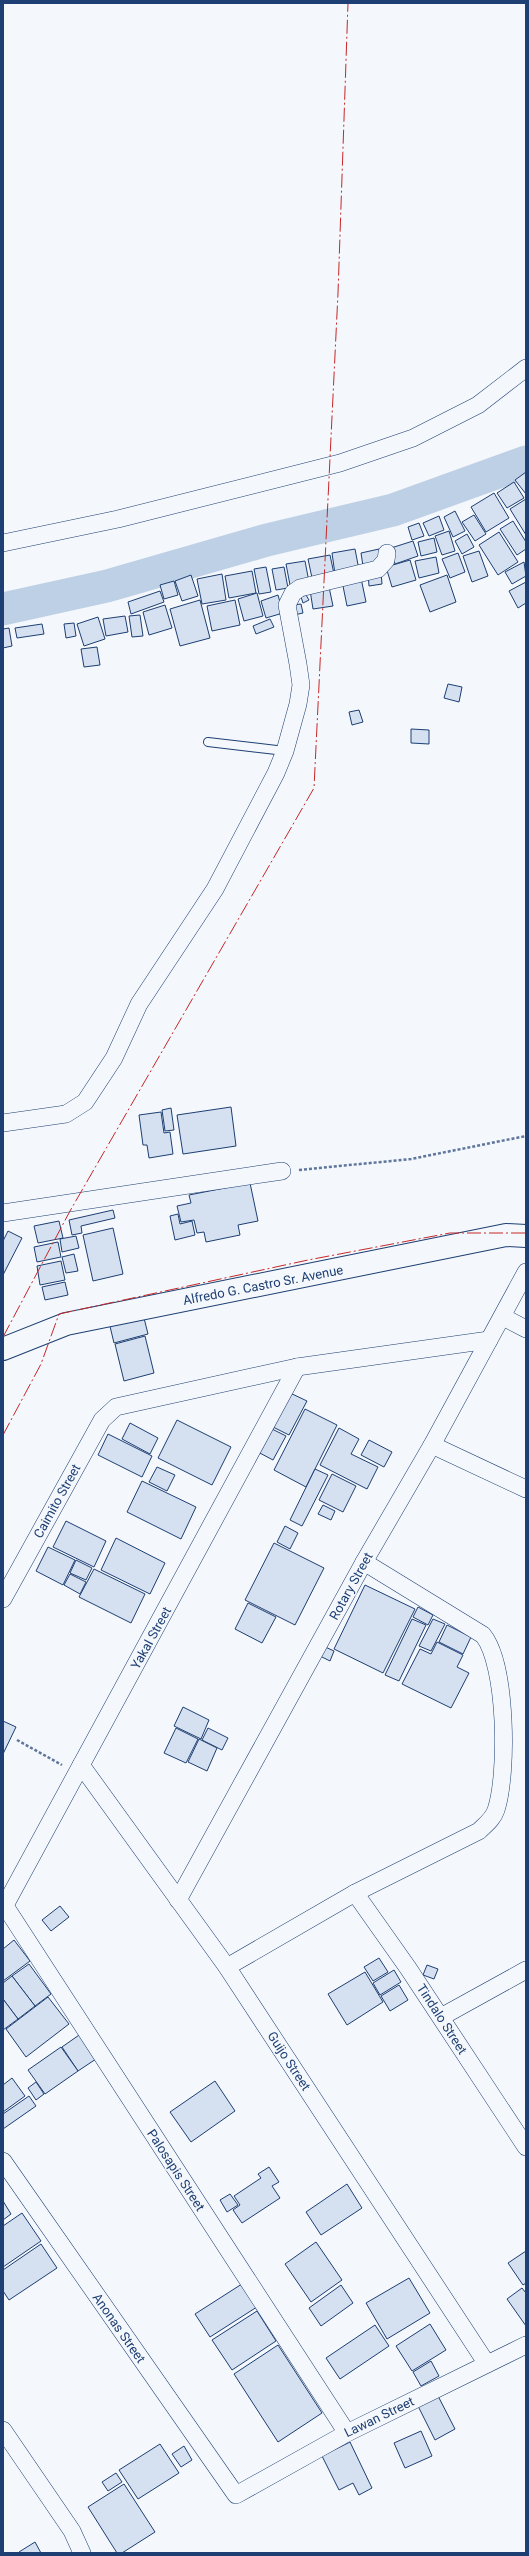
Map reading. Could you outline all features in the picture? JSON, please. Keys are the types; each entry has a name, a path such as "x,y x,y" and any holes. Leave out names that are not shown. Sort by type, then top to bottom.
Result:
{"street":[{"path":"3,543 118,519 340,463 413,438 478,405 526,368"},
{"path":"3,1123 66,1114 84,1102 114,1058 139,1004 215,889 285,751 298,704 301,685 287,606 289,599 300,588 378,569 386,560 388,553"},
{"path":"3,1213 282,1171"},
{"name":"Alfredo G. Castro Sr. Avenue","path":"3,1349 66,1324 506,1235 526,1236"},
{"name":"Rotary Street","path":"178,1900 364,1562 432,1445 503,1317 526,1272"},
{"path":"503,1317 526,1329"},
{"path":"297,1367 489,1340"},
{"name":"Caimito Street","path":"3,1599 102,1420 116,1406 297,1367"},
{"name":"Yakal Street","path":"4,1907 297,1367"},
{"path":"432,1445 526,1488"},
{"path":"227,1968 355,1893 479,1831 490,1821 496,1810 500,1794 503,1725 502,1691 490,1644 483,1635 364,1562"},
{"name":"Guijo Street","path":"81,1765 227,1968 488,2364"},
{"name":"Tindalo Street","path":"355,1893 441,2017 521,2128 526,2147"},
{"name":"Palosapis Street","path":"4,1907 347,2433"},
{"path":"441,2017 526,1970"},
{"name":"Anonas Street","path":"3,2161 236,2495"},
{"name":"Lawan Street","path":"236,2495 347,2433 526,2346"},
{"path":"3,2430 72,2531 82,2553"}],"lane":[{"path":"208,742 285,751"}],"path":[{"path":"282,1171 411,1160 526,1136"},
{"path":"17,1740 66,1767 81,1765"}],"building":[{"path":"526,472 526,494 515,480"},
{"path":"514,482 524,498 507,508 497,493"},
{"path":"494,493 509,518 486,532 471,507"},
{"path":"526,499 526,535 510,509"},
{"path":"455,511 465,531 453,537 444,517"},
{"path":"474,515 486,534 475,541 462,522"},
{"path":"439,516 444,530 429,536 423,523"},
{"path":"513,521 526,542 526,549 517,555 500,529"},
{"path":"419,523 424,536 412,540 408,527"},
{"path":"449,531 455,551 442,555 435,536"},
{"path":"499,532 518,562 498,575 479,545"},
{"path":"467,534 474,547 462,554 455,541"},
{"path":"434,538 437,552 421,556 418,542"},
{"path":"413,541 418,556 395,564 391,548"},
{"path":"355,549 359,570 335,574 332,553"},
{"path":"379,549 381,563 363,566 361,553"},
{"path":"479,551 488,576 472,582 463,556"},
{"path":"458,553 465,572 450,578 442,559"},
{"path":"330,555 334,574 312,578 308,559"},
{"path":"436,557 439,573 419,578 415,561"},
{"path":"410,560 416,580 392,587 386,567"},
{"path":"305,561 309,582 290,585 286,564"},
{"path":"524,562 526,576 512,584 505,572"},
{"path":"266,567 271,592 259,594 254,569"},
{"path":"284,567 288,588 276,590 272,569"},
{"path":"252,571 256,593 229,598 225,576"},
{"path":"381,572 382,584 369,586 368,573"},
{"path":"222,574 226,600 202,604 197,579"},
{"path":"191,575 198,596 182,601 175,581"},
{"path":"447,575 456,602 430,612 420,585"},
{"path":"361,578 366,602 347,606 342,581"},
{"path":"174,581 178,595 164,599 160,585"},
{"path":"526,582 526,603 518,608 509,591"},
{"path":"329,587 333,606 313,609 310,590"},
{"path":"160,591 164,602 131,614 128,602"},
{"path":"257,593 263,616 244,621 238,599"},
{"path":"278,595 283,613 266,618 261,601"},
{"path":"306,595 309,600 303,603 301,597"},
{"path":"200,600 210,638 180,646 170,609"},
{"path":"235,600 240,625 212,631 207,606"},
{"path":"301,604 303,613 294,615 293,605"},
{"path":"165,605 172,628 149,635 143,612"},
{"path":"140,615 143,636 132,637 129,616"},
{"path":"125,616 128,632 106,636 103,619"},
{"path":"98,617 105,639 84,646 77,624"},
{"path":"270,619 274,627 256,634 253,626"},
{"path":"74,623 76,636 66,638 64,624"},
{"path":"42,624 44,634 17,638 15,628"},
{"path":"9,628 12,646 3,648 3,629"},
{"path":"97,647 100,665 84,667 81,649"},
{"path":"448,684 462,687 459,702 444,698"},
{"path":"359,710 363,722 352,725 349,712"},
{"path":"411,729 429,730 429,744 411,743"},
{"path":"231,1107 236,1146 183,1154 177,1115"},
{"path":"171,1108 174,1130 165,1131 162,1110"},
{"path":"161,1112 164,1133 170,1132 173,1154 149,1158 147,1145 143,1145 139,1115"},
{"path":"250,1183 258,1221 238,1225 240,1235 206,1242 204,1232 197,1233 194,1220 181,1222 177,1206 191,1203 189,1195"},
{"path":"113,1210 115,1218 81,1226 82,1233 72,1235 69,1220"},
{"path":"178,1214 180,1224 192,1221 195,1235 175,1240 170,1216"},
{"path":"59,1221 63,1238 38,1243 34,1226"},
{"path":"113,1228 123,1274 93,1281 83,1235"},
{"path":"8,1231 22,1238 3,1275 3,1241"},
{"path":"76,1236 79,1248 62,1252 60,1239"},
{"path":"58,1242 61,1257 37,1262 34,1247"},
{"path":"74,1254 78,1271 66,1273 62,1257"},
{"path":"61,1261 65,1280 40,1285 37,1266"},
{"path":"65,1282 68,1295 45,1300 42,1287"},
{"path":"142,1310 148,1334 114,1343 108,1318"},
{"path":"145,1336 154,1373 124,1381 115,1344"},
{"path":"288,1392 307,1401 289,1435 271,1426"},
{"path":"305,1409 337,1425 306,1487 274,1470"},
{"path":"177,1420 231,1447 212,1485 158,1458"},
{"path":"130,1423 158,1438 150,1454 122,1439"},
{"path":"268,1427 286,1436 273,1460 256,1451"},
{"path":"339,1428 359,1439 351,1454 378,1467 367,1489 320,1465"},
{"path":"108,1434 152,1456 142,1477 98,1455"},
{"path":"369,1440 392,1452 384,1467 361,1455"},
{"path":"157,1467 175,1475 167,1491 149,1482"},
{"path":"315,1469 328,1475 302,1526 290,1520"},
{"path":"332,1474 356,1486 343,1512 319,1500"},
{"path":"142,1481 196,1507 181,1539 127,1512"},
{"path":"323,1505 335,1511 331,1520 318,1514"},
{"path":"66,1521 106,1541 94,1567 53,1547"},
{"path":"285,1526 298,1533 290,1549 277,1542"},
{"path":"116,1538 165,1563 150,1594 101,1570"},
{"path":"274,1543 324,1568 295,1625 245,1600"},
{"path":"48,1547 75,1560 63,1585 36,1571"},
{"path":"76,1560 92,1568 86,1580 70,1573"},
{"path":"94,1569 145,1594 131,1623 79,1597"},
{"path":"70,1574 86,1582 80,1594 64,1585"},
{"path":"365,1585 415,1609 383,1673 334,1649"},
{"path":"248,1603 276,1617 262,1643 235,1629"},
{"path":"418,1607 433,1615 428,1625 413,1617"},
{"path":"412,1619 426,1625 399,1681 385,1675"},
{"path":"433,1619 445,1624 431,1651 419,1646"},
{"path":"447,1625 471,1637 463,1654 439,1642"},
{"path":"437,1642 463,1655 457,1667 469,1673 451,1708 402,1684 420,1649 431,1654"},
{"path":"321,1645 334,1651 330,1661 316,1654"},
{"path":"183,1707 209,1720 201,1739 174,1726"},
{"path":"3,1721 16,1727 3,1754"},
{"path":"176,1728 198,1739 186,1763 164,1753"},
{"path":"208,1728 228,1738 222,1750 202,1740"},
{"path":"199,1739 217,1748 207,1771 188,1762"},
{"path":"60,1906 69,1917 51,1931 42,1920"},
{"path":"14,1940 30,1961 3,1981 3,1949"},
{"path":"379,1958 388,1972 373,1981 364,1967"},
{"path":"29,1964 51,1994 35,2006 12,1976"},
{"path":"427,1965 438,1969 434,1979 423,1975"},
{"path":"394,1970 401,1982 380,1995 373,1983"},
{"path":"365,1972 383,2002 347,2025 328,1994"},
{"path":"12,1976 35,2006 18,2019 3,1999 3,1983"},
{"path":"399,1985 408,2000 390,2011 381,1996"},
{"path":"48,1997 69,2024 26,2057 6,2029"},
{"path":"3,1999 18,2019 3,2030"},
{"path":"82,2033 99,2057 78,2071 62,2047"},
{"path":"61,2047 78,2071 45,2094 28,2070"},
{"path":"12,2078 25,2096 3,2112 3,2085"},
{"path":"215,2081 235,2111 191,2142 170,2112"},
{"path":"36,2082 44,2094 36,2100 28,2088"},
{"path":"29,2096 36,2106 3,2129 3,2114"},
{"path":"269,2167 279,2182 272,2186 280,2198 242,2223 233,2210 240,2205 234,2196 261,2178 258,2174"},
{"path":"347,2184 362,2208 321,2235 306,2212"},
{"path":"230,2194 238,2205 227,2212 220,2200"},
{"path":"3,2201 11,2214 3,2220"},
{"path":"22,2213 41,2241 3,2267 3,2226"},
{"path":"316,2242 342,2280 311,2302 285,2264"},
{"path":"41,2244 57,2268 9,2300 3,2291 3,2270"},
{"path":"526,2251 526,2283 523,2285 508,2263"},
{"path":"409,2278 430,2313 387,2339 366,2303"},
{"path":"245,2282 260,2305 210,2337 195,2314"},
{"path":"341,2285 353,2303 321,2326 309,2308"},
{"path":"522,2288 526,2293 526,2326 507,2299"},
{"path":"257,2311 276,2341 232,2370 212,2340"},
{"path":"430,2324 446,2350 412,2371 396,2346"},
{"path":"375,2325 389,2346 340,2379 326,2358"},
{"path":"278,2345 322,2413 278,2442 234,2374"},
{"path":"431,2361 439,2376 421,2386 413,2372"},
{"path":"436,2392 455,2429 435,2440 416,2402"},
{"path":"421,2431 432,2456 405,2468 394,2443"},
{"path":"350,2442 372,2488 359,2495 353,2483 339,2490 322,2456"},
{"path":"160,2444 179,2473 138,2499 119,2470"},
{"path":"184,2446 192,2460 181,2467 172,2454"},
{"path":"116,2473 122,2482 108,2491 102,2482"},
{"path":"124,2484 155,2532 122,2553 117,2553 88,2507"},
{"path":"35,2542 41,2553 19,2552"}],"waterway":[{"path":"3,609 107,586 267,540 393,510 526,462"}],"power":[{"path":"3,1337 70,1211 314,788 338,293 348,3"},
{"path":"3,1435 41,1364 59,1314 308,1260 450,1233 526,1233"}]}
